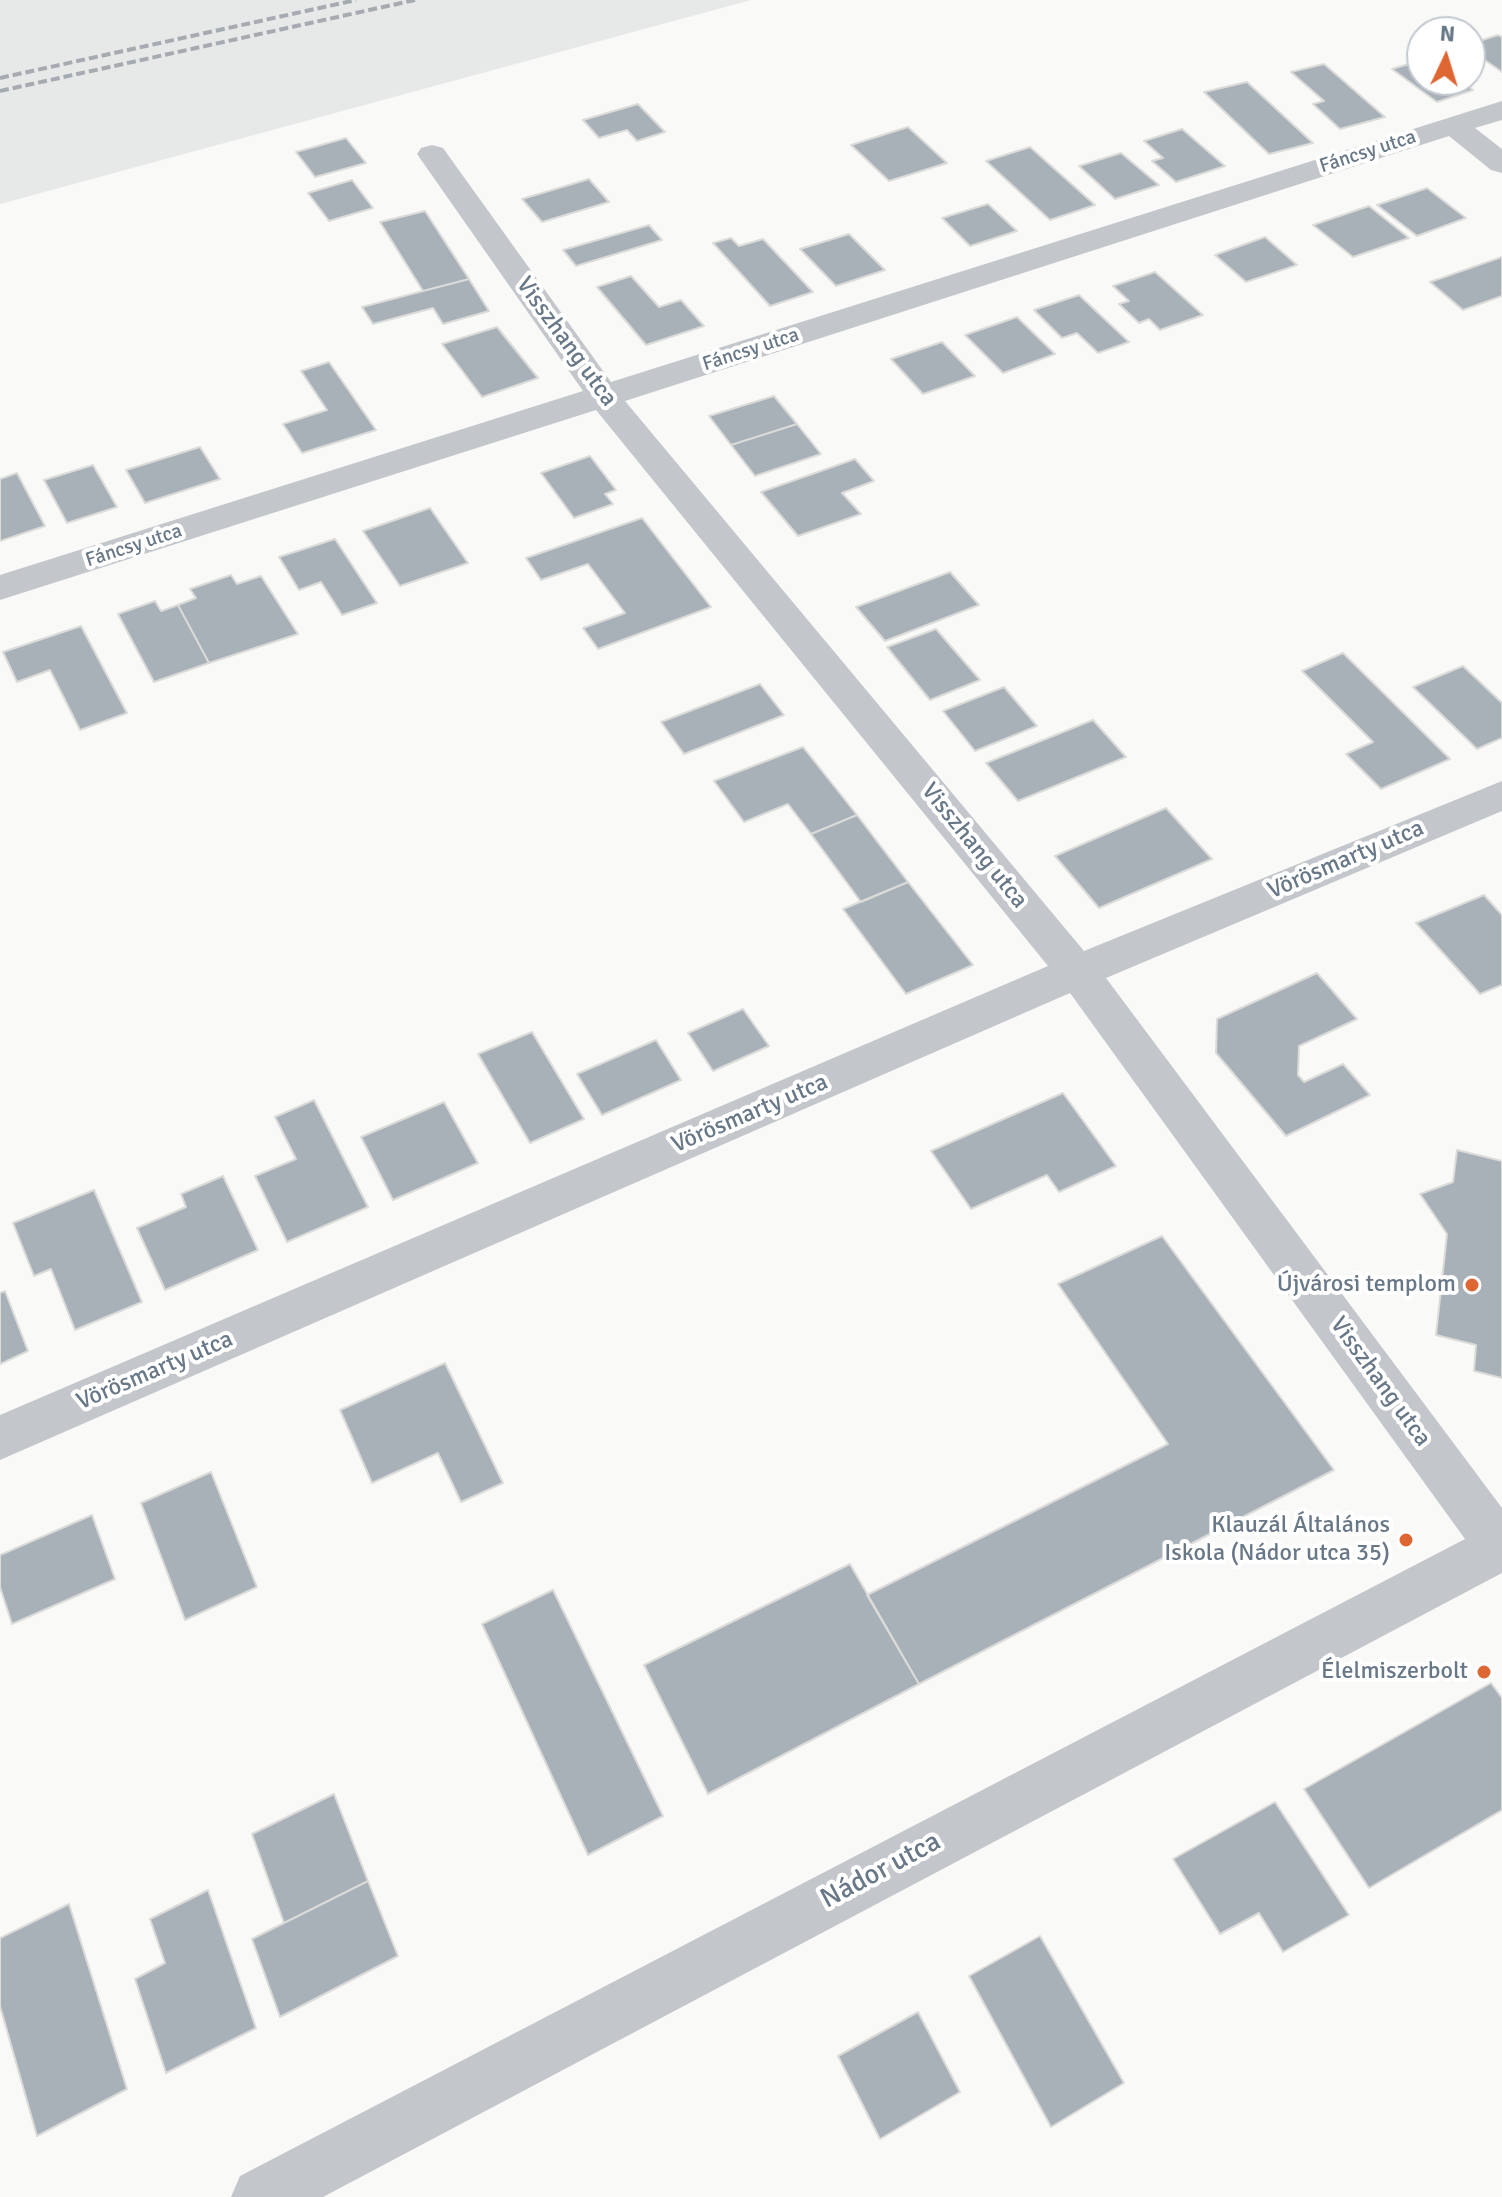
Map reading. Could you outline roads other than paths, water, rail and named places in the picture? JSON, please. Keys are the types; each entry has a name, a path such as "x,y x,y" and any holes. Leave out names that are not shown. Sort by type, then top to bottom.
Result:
{"street":[{"name":"Fáncsy utca","path":"0,588 1502,110"},
{"path":"1453,125 1502,164"},
{"name":"Visszhang utca","path":"432,154 604,397 1077,972 1501,1547"},
{"name":"Vörösmarty utca","path":"0,1438 1077,972 1502,795"},
{"name":"Nádor utca","path":"261,2197 1501,1547"}],"railway":[{"path":"0,78 356,0"},
{"path":"0,91 415,0"}],"place":[{"name":"Újvárosi templom","path":"1472,1285"},
{"name":"Klauzál Általános Iskola (Nádor utca 35)","path":"1406,1540"},
{"name":"Élelmiszerbolt","path":"1484,1672"}]}
